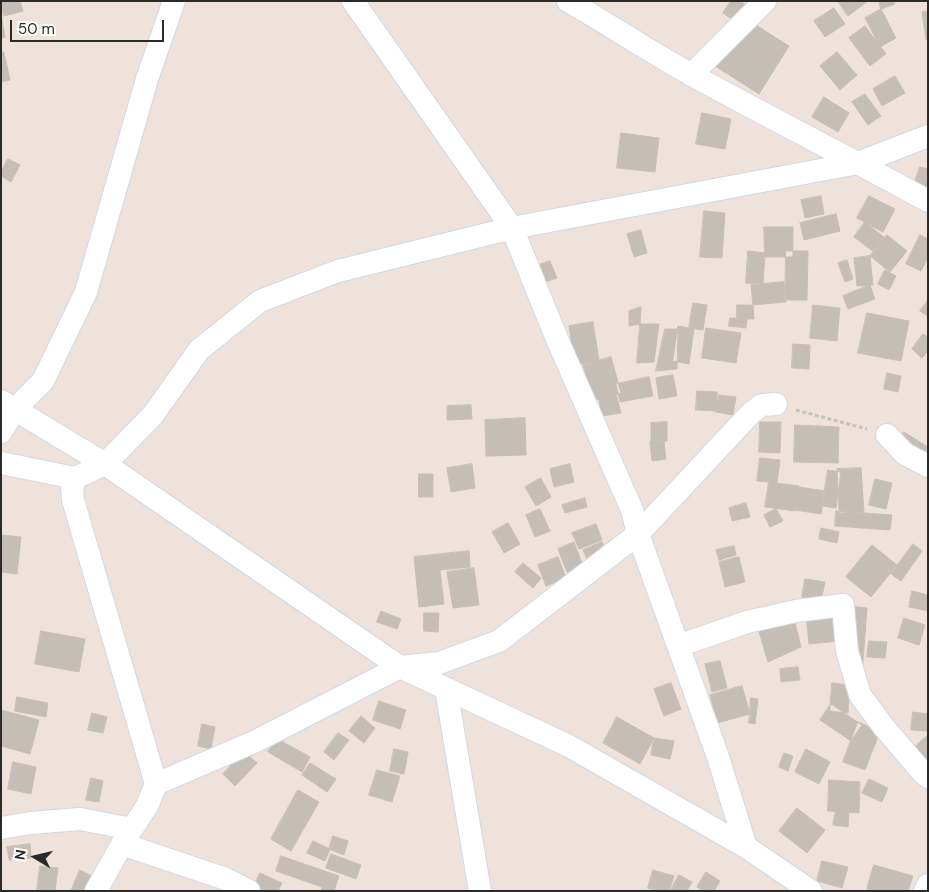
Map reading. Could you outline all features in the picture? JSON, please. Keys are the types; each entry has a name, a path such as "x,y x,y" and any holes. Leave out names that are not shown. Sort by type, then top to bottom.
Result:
{"street":[{"path":"1,432 8,405 43,381 86,292 147,79 174,1"},
{"path":"353,1 512,228 557,339 632,510 638,534 717,754 746,847"},
{"path":"568,1 691,74 928,200"},
{"path":"691,74 765,1"},
{"path":"1,463 75,478 105,464 153,415 199,350 260,301 338,270 512,228 858,163 928,136"},
{"path":"156,784 256,741 400,668 440,663 499,641 638,534 751,413 762,405 776,404"},
{"path":"8,405 105,464 400,668 569,746 746,847 812,891"},
{"path":"888,435 905,454 928,466"},
{"path":"75,478 72,489 73,500 156,784 147,806 127,836 96,891"},
{"path":"678,646 747,622 796,611 843,605 848,651 860,695 883,726 928,777"},
{"path":"446,689 480,891"},
{"path":"1,828 31,823 80,819 127,836 249,891"},
{"path":"924,891 928,885"}],"path":[{"path":"776,404 888,435"}],"building":[{"path":"1,1 20,1 23,11 4,16"},
{"path":"731,1 740,1 750,8 739,24 723,13"},
{"path":"838,1 868,1 848,16"},
{"path":"879,1 894,1 895,4 881,9"},
{"path":"834,8 845,24 825,37 814,21"},
{"path":"881,9 896,38 880,47 865,18"},
{"path":"928,11 928,40 926,40 922,12"},
{"path":"1,13 5,37 1,38"},
{"path":"745,18 789,46 759,94 715,66"},
{"path":"865,26 886,54 870,66 849,38"},
{"path":"4,52 10,80 1,82 1,53"},
{"path":"837,52 857,75 840,90 820,66"},
{"path":"895,76 905,93 882,106 873,89"},
{"path":"865,94 881,116 868,125 852,102"},
{"path":"824,97 849,113 838,132 812,117"},
{"path":"702,113 731,119 725,149 696,144"},
{"path":"621,133 659,138 655,172 617,168"},
{"path":"8,159 20,165 11,182 1,176 1,172"},
{"path":"920,167 928,169 928,188 914,184"},
{"path":"821,196 824,214 805,218 801,200"},
{"path":"869,196 895,209 883,232 857,218"},
{"path":"704,211 725,213 722,258 700,257"},
{"path":"836,214 840,231 804,240 800,223"},
{"path":"865,222 885,238 874,252 854,237"},
{"path":"764,227 793,227 793,257 765,257"},
{"path":"641,230 647,253 634,257 627,234"},
{"path":"887,235 907,251 890,272 870,256"},
{"path":"920,235 928,239 928,258 921,271 906,264"},
{"path":"748,251 765,253 763,284 746,283"},
{"path":"786,251 808,251 807,300 785,300"},
{"path":"870,256 873,285 857,286 854,258"},
{"path":"847,260 853,279 845,282 838,263"},
{"path":"550,261 557,278 545,282 539,265"},
{"path":"885,270 896,276 889,290 878,284"},
{"path":"784,282 786,302 753,305 751,285"},
{"path":"870,285 875,299 848,309 843,296"},
{"path":"928,300 928,316 920,311"},
{"path":"693,303 707,305 703,330 689,328"},
{"path":"737,305 753,305 754,319 737,319"},
{"path":"813,305 840,308 837,341 810,338"},
{"path":"641,307 640,324 629,326 629,311"},
{"path":"867,313 909,321 901,361 858,353"},
{"path":"730,318 747,319 746,328 729,326"},
{"path":"593,322 599,361 575,365 569,326"},
{"path":"640,324 659,324 654,362 637,363"},
{"path":"678,326 694,329 689,364 673,361"},
{"path":"706,328 741,333 736,363 702,358"},
{"path":"665,329 678,329 677,369 656,371"},
{"path":"923,334 928,337 928,351 922,358 912,349"},
{"path":"793,344 810,345 809,369 792,368"},
{"path":"611,357 621,393 593,401 583,365"},
{"path":"887,373 901,376 898,392 884,389"},
{"path":"673,375 677,396 659,399 656,378"},
{"path":"649,377 653,396 620,402 616,384"},
{"path":"697,391 717,392 717,411 696,410"},
{"path":"616,394 621,413 602,416 599,399"},
{"path":"719,395 736,397 733,415 716,412"},
{"path":"471,405 472,419 447,420 447,406"},
{"path":"525,418 526,455 486,456 485,420"},
{"path":"667,422 667,441 651,441 651,423"},
{"path":"760,422 781,422 780,453 759,452"},
{"path":"795,425 839,427 838,463 794,462"},
{"path":"904,432 928,447 921,459 897,443"},
{"path":"664,441 666,459 652,461 650,442"},
{"path":"760,458 780,460 777,483 757,481"},
{"path":"472,464 475,488 451,492 447,468"},
{"path":"570,464 574,482 554,487 550,469"},
{"path":"861,468 864,512 839,513 837,469"},
{"path":"828,470 841,472 836,508 822,506"},
{"path":"419,474 433,474 433,497 419,497"},
{"path":"541,478 551,497 536,506 525,487"},
{"path":"875,479 892,483 886,509 869,505"},
{"path":"769,482 799,486 795,511 765,507"},
{"path":"799,487 825,491 821,514 795,510"},
{"path":"585,498 587,507 565,513 562,505"},
{"path":"746,503 750,517 732,521 729,508"},
{"path":"540,509 550,531 535,537 526,515"},
{"path":"776,509 783,521 770,527 764,515"},
{"path":"836,511 892,515 890,530 835,526"},
{"path":"508,523 520,544 504,553 492,532"},
{"path":"596,524 602,540 579,549 572,533"},
{"path":"821,528 839,532 837,543 819,539"},
{"path":"1,535 21,537 17,574 1,572"},
{"path":"574,542 583,566 567,572 558,549"},
{"path":"602,542 606,551 587,559 583,550"},
{"path":"913,544 922,551 901,581 891,574"},
{"path":"872,545 897,565 871,597 846,577"},
{"path":"734,546 736,555 719,560 716,550"},
{"path":"469,551 470,567 440,570 444,604 419,607 414,557"},
{"path":"558,557 566,578 546,586 538,565"},
{"path":"739,557 745,582 725,587 719,562"},
{"path":"523,563 541,578 533,588 515,572"},
{"path":"474,568 479,605 453,608 447,572"},
{"path":"805,579 825,582 821,601 802,597"},
{"path":"912,591 928,595 928,611 909,607"},
{"path":"849,606 867,608 862,675"},
{"path":"381,611 401,619 397,629 377,622"},
{"path":"424,613 439,613 438,632 424,631"},
{"path":"837,613 839,641 809,644 806,616"},
{"path":"904,618 925,625 919,645 898,638"},
{"path":"794,619 801,647 768,662 757,625"},
{"path":"41,631 85,639 79,672 35,664"},
{"path":"869,641 887,642 885,658 867,657"},
{"path":"720,661 727,688 712,692 705,664"},
{"path":"798,667 800,680 781,682 780,669"},
{"path":"671,683 681,709 664,716 654,689"},
{"path":"832,683 850,685 848,713 830,711"},
{"path":"742,686 750,714 717,723 710,695"},
{"path":"17,697 48,703 46,717 15,711"},
{"path":"751,698 758,699 755,724 749,723"},
{"path":"379,701 406,710 400,729 373,720"},
{"path":"831,704 862,725 851,741 820,720"},
{"path":"1,710 39,720 30,754 1,746"},
{"path":"913,712 928,714 928,731 911,730"},
{"path":"92,713 107,717 103,733 88,730"},
{"path":"361,716 375,728 364,743 349,731"},
{"path":"617,717 654,738 640,764 603,743"},
{"path":"858,722 880,731 865,770 843,762"},
{"path":"202,724 215,727 211,749 198,746"},
{"path":"338,733 349,740 334,760 324,752"},
{"path":"928,735 928,760 915,747"},
{"path":"276,738 310,757 302,772 268,752"},
{"path":"654,738 674,741 670,759 651,755"},
{"path":"394,749 408,752 404,774 390,771"},
{"path":"806,749 830,762 819,784 795,772"},
{"path":"244,752 257,763 235,786 223,774"},
{"path":"784,753 793,756 788,771 779,767"},
{"path":"13,762 36,767 31,794 8,789"},
{"path":"310,763 336,779 327,792 302,775"},
{"path":"377,770 400,776 392,802 369,795"},
{"path":"91,778 103,781 99,802 86,800"},
{"path":"869,779 888,788 882,802 862,793"},
{"path":"829,780 860,782 859,813 828,811"},
{"path":"298,790 319,802 291,851 271,839"},
{"path":"797,808 825,830 807,853 779,831"},
{"path":"836,811 849,812 848,827 833,825"},
{"path":"333,836 348,841 344,855 329,849"},
{"path":"313,841 330,849 325,861 307,853"},
{"path":"30,844 31,858 9,860 7,847"},
{"path":"331,854 361,865 356,879 326,868"},
{"path":"281,856 339,876 334,891 321,891 322,887 276,871"},
{"path":"822,861 848,867 842,888 817,881"},
{"path":"874,865 913,876 908,891 873,891 867,889"},
{"path":"40,866 58,868 55,891 37,891"},
{"path":"80,870 94,877 88,891 71,891"},
{"path":"653,870 674,876 669,891 648,888"},
{"path":"706,872 720,881 714,891 704,891 697,887"},
{"path":"260,873 282,883 278,891 252,891"},
{"path":"679,875 692,882 687,891 670,891"}]}
